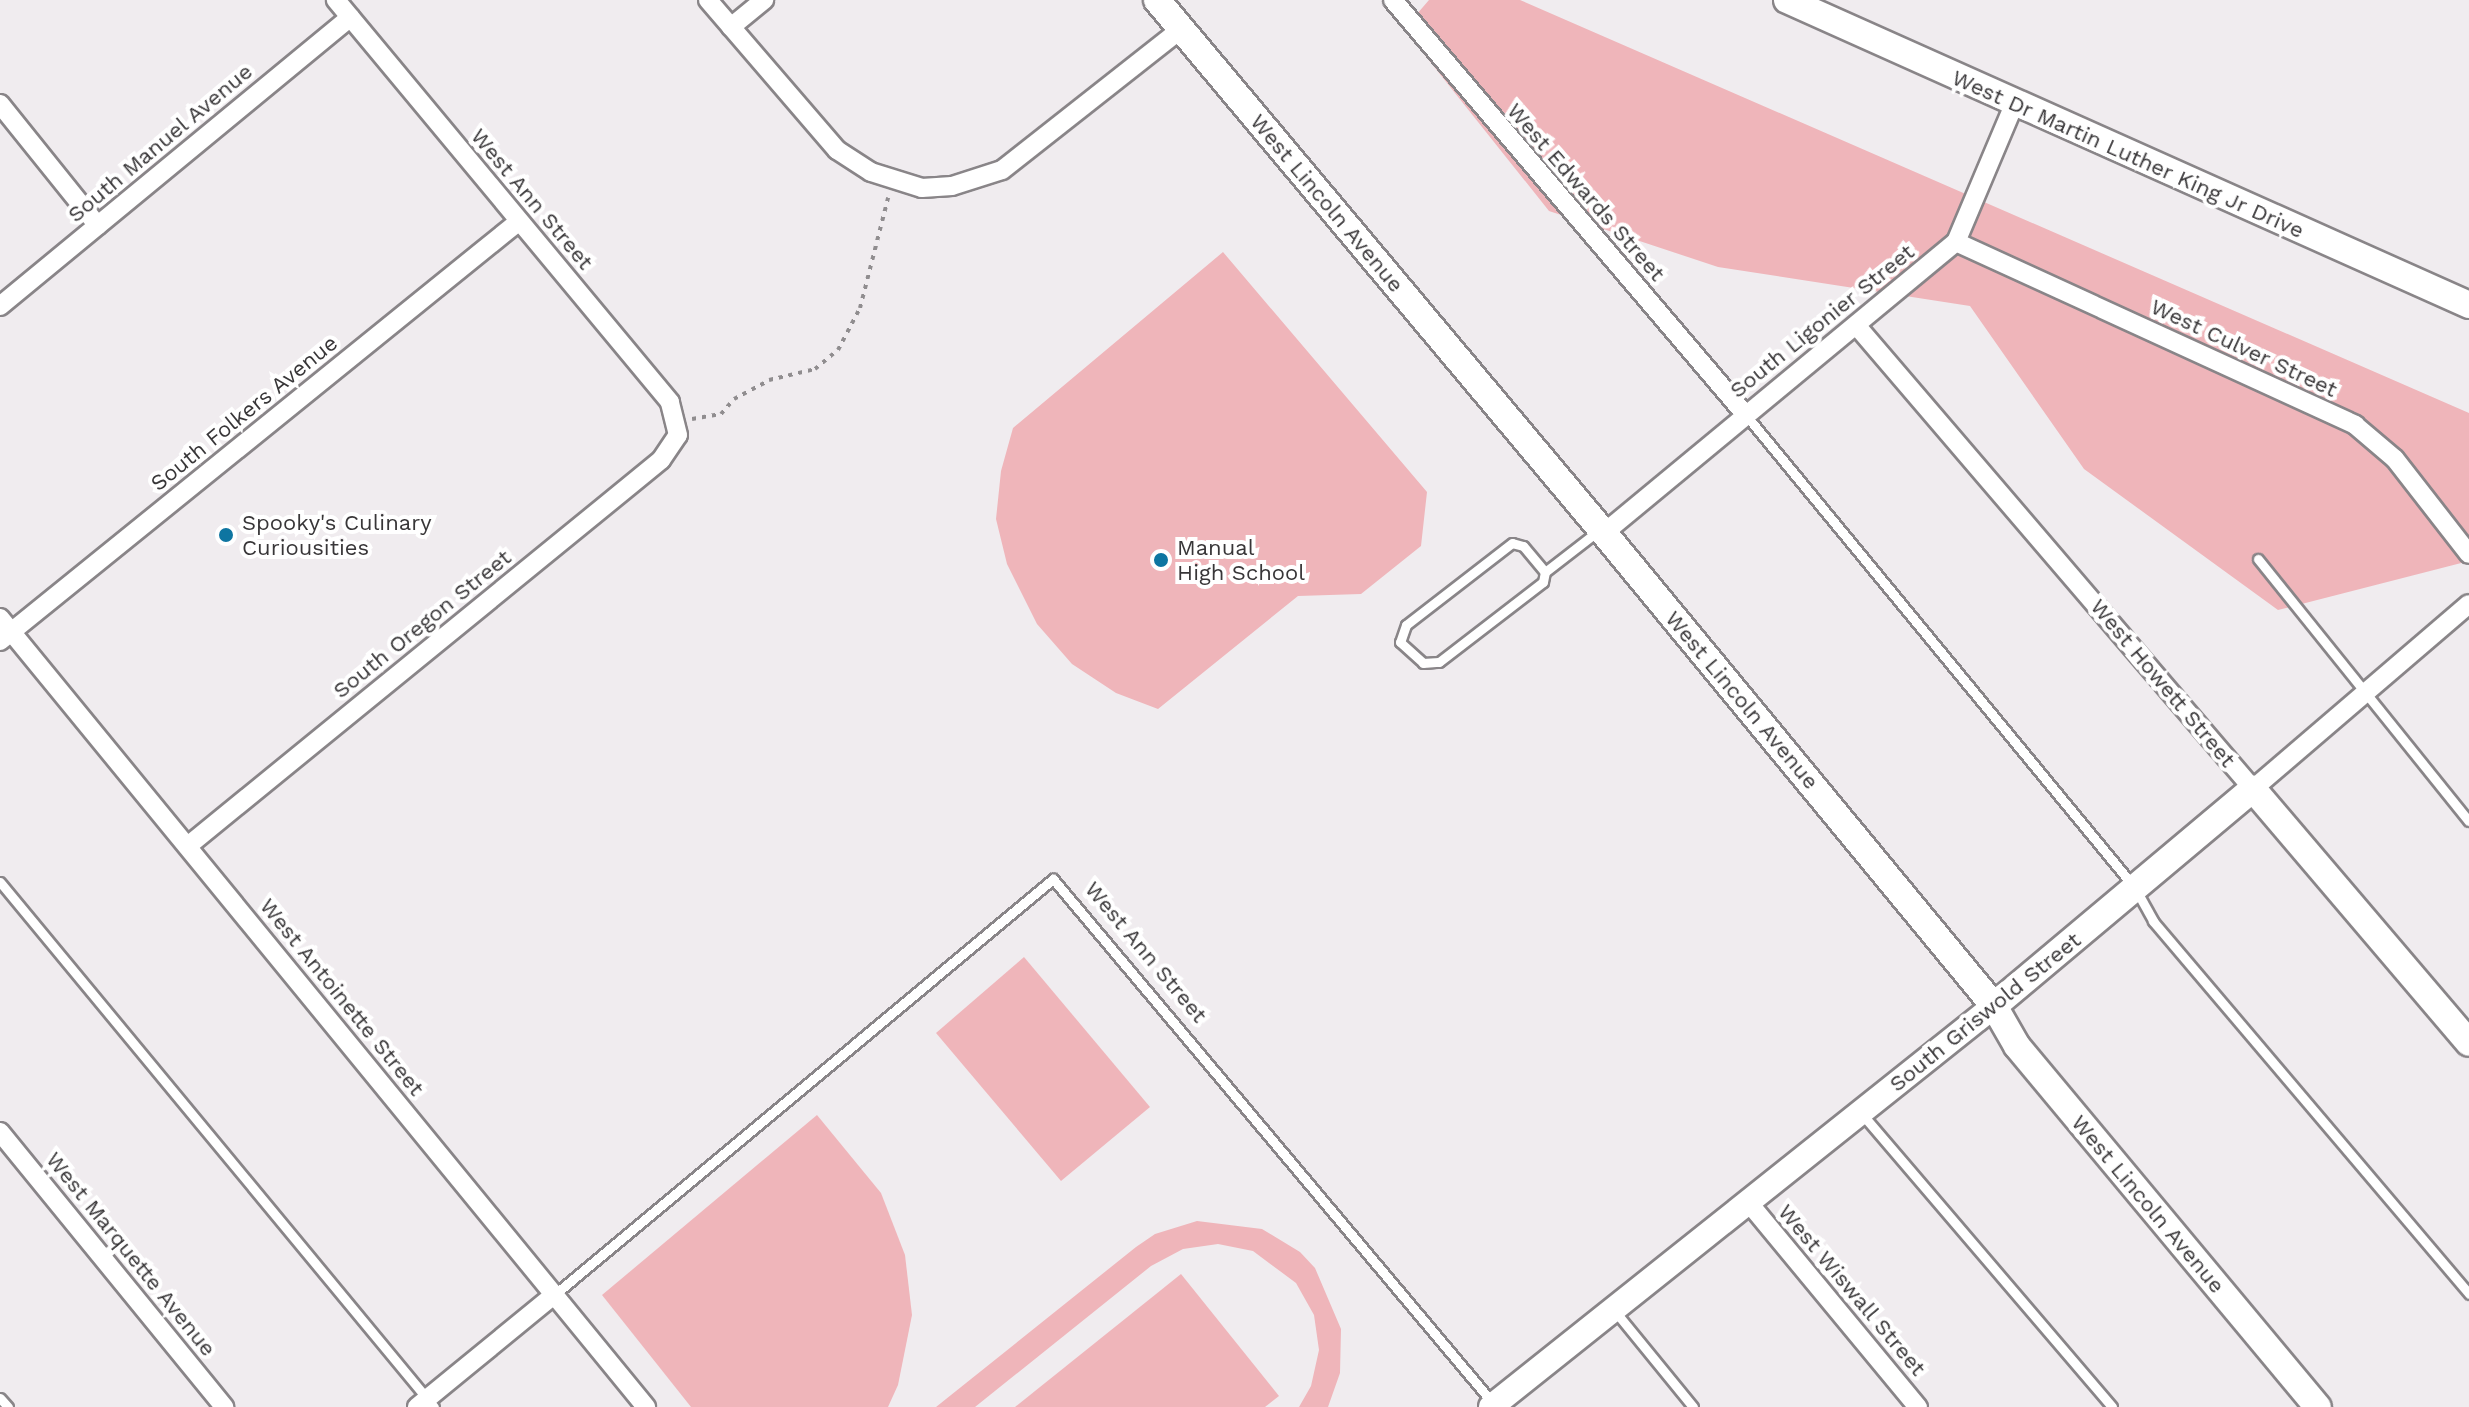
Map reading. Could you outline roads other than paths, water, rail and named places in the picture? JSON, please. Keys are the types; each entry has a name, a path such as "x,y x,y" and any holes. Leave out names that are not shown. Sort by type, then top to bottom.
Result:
{"main road":[{"name":"West Lincoln Avenue","path":"1157,0 1602,531 1994,1006 2017,1046 2318,1407"},
{"name":"West Dr Martin Luther King Jr Drive","path":"1787,0 2014,105 2469,305"},
{"name":"South Griswold Street","path":"1994,1006 2253,789"},
{"name":"West Howett Street","path":"2253,789 2469,1043"}],"street":[{"name":"West Ann Street","path":"336,0 670,402 677,426"},
{"path":"708,0 821,135 845,156 892,180 940,187 1002,170 1181,29"},
{"path":"731,27 764,0"},
{"name":"West Edwards Street","path":"1393,0 1745,414"},
{"name":"South Manuel Avenue","path":"0,306 350,17"},
{"path":"0,104 98,226"},
{"name":"South Ligonier Street","path":"1602,531 1956,242 2014,105"},
{"name":"South Folkers Avenue","path":"4,630 518,222"},
{"name":"West Culver Street","path":"1956,242 2355,425 2395,459 2469,554"},
{"name":"West Howett Street","path":"1856,325 2253,789"},
{"name":"South Oregon Street","path":"189,845 661,460 677,426"},
{"name":"South Griswold Street","path":"2253,789 2469,604"},
{"name":"West Antoinette Street","path":"4,630 189,845 646,1407"},
{"name":"South Griswold Street","path":"1494,1406 1994,1006"},
{"name":"West Marquette Avenue","path":"0,1132 224,1407"},
{"name":"West Wiswall Street","path":"1749,1203 1918,1407"},
{"path":"426,1404 554,1295"}],"lane":[{"path":"1745,414 2135,888 2153,921 2469,1294"},
{"path":"1545,572 1523,546 1512,543 1406,625 1400,642 1423,663 1439,662 1543,582 1545,572 1602,531"},
{"path":"2258,559 2469,821"},
{"name":"West Ann Street","path":"554,1295 1053,879 1494,1406"},
{"path":"0,882 426,1404"},
{"path":"1861,1113 2112,1407"},
{"path":"1614,1310 1693,1407"},
{"path":"0,1398 8,1407"}],"place":[{"name":"Spooky's Culinary Curiousities","path":"226,535"},
{"name":"Manual High School","path":"1161,560"}]}
